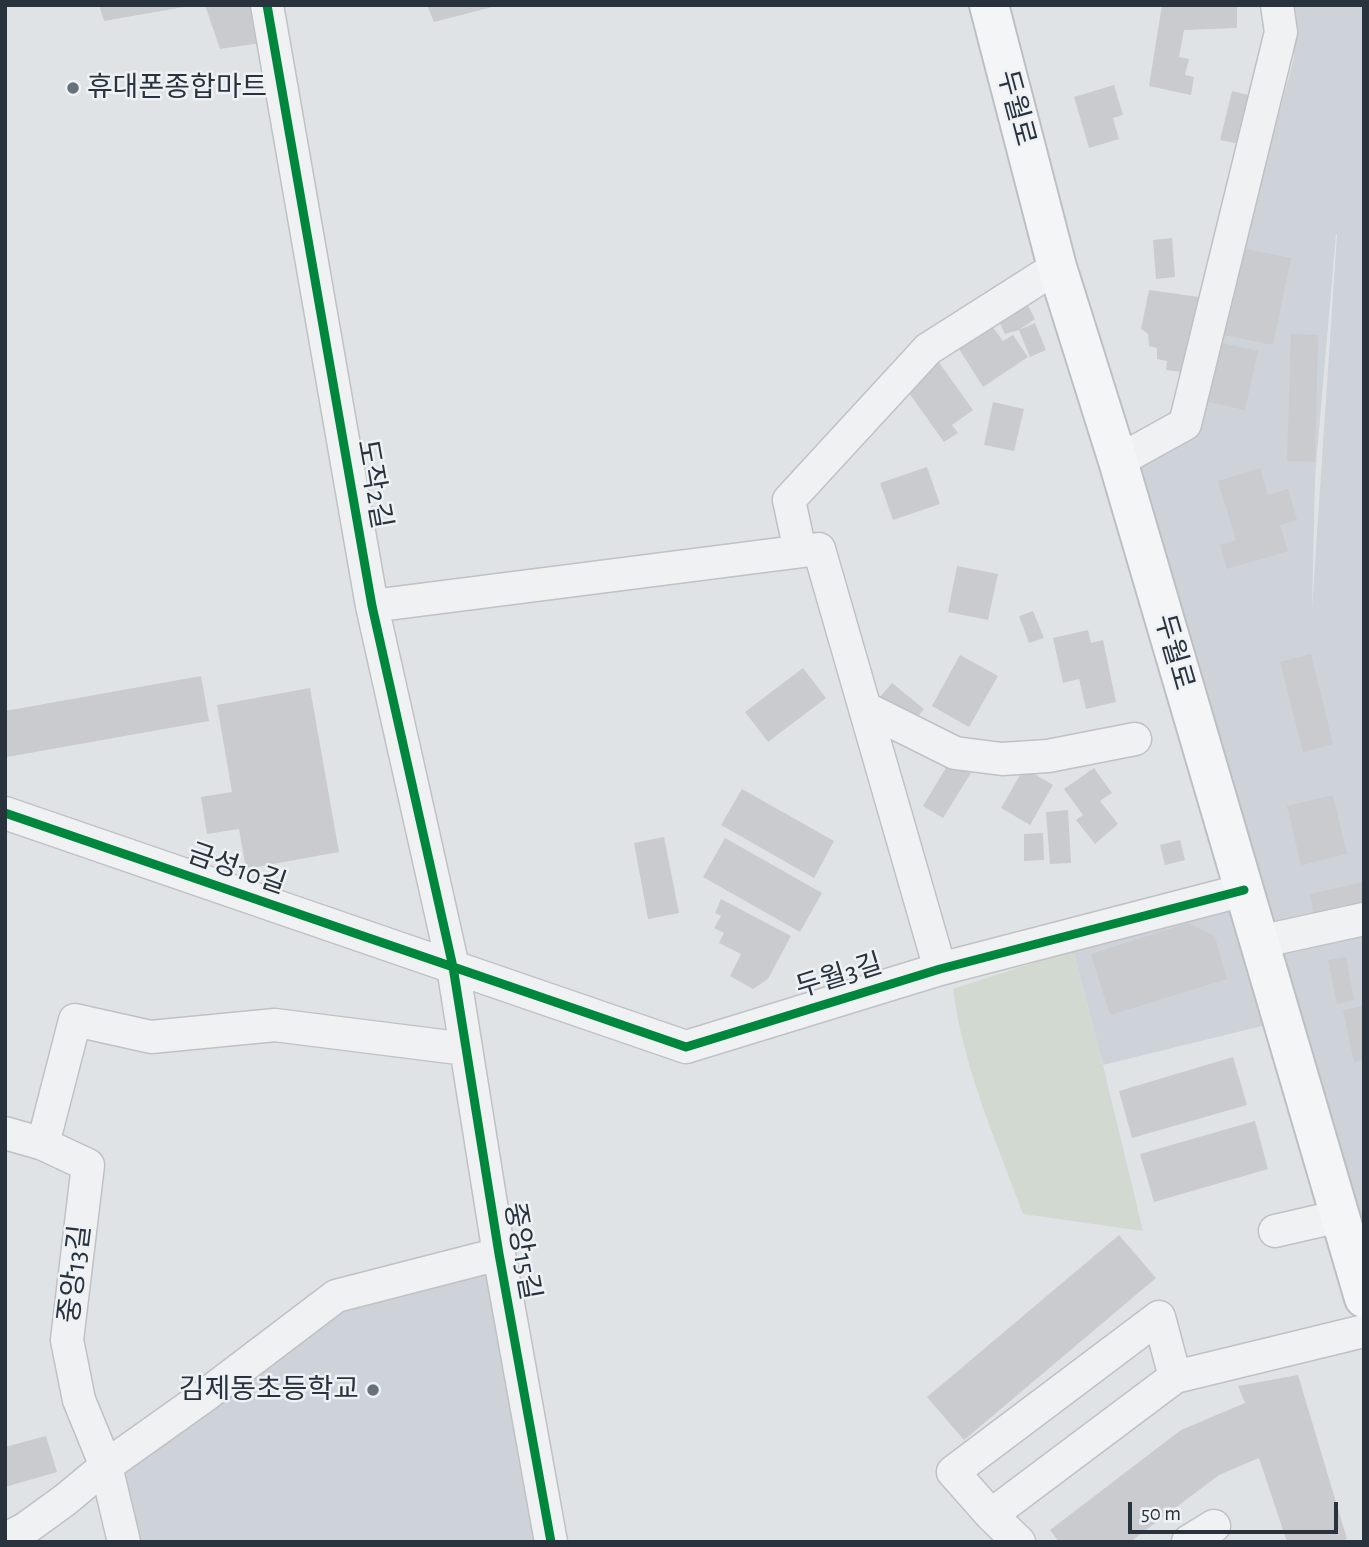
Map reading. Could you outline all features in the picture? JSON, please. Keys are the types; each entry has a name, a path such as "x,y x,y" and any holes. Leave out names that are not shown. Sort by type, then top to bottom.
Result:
{"main road":[{"name":"두월로","path":"989,5 1057,267 1118,461 1364,1298"}],"street":[{"name":"도작2길","path":"267,5 372,606 453,967"},
{"path":"1118,461 1185,424 1281,32 1277,5"},
{"path":"800,551 789,500 928,349 1057,267"},
{"path":"372,606 819,549 940,969"},
{"path":"865,708 955,753 1002,759 1048,757 1135,739"},
{"name":"금성10길","path":"5,813 453,967"},
{"name":"두월3길","path":"453,967 686,1047 940,969 1244,890"},
{"path":"1259,942 1364,919"},
{"name":"중앙15길","path":"453,967 499,1254 551,1542"},
{"path":"43,1144 75,1020 151,1037 275,1025 466,1049"},
{"name":"중앙13길","path":"5,1133 43,1144 88,1165 67,1340 79,1401 106,1466 124,1542"},
{"path":"1275,1231 1340,1216"},
{"name":"중앙15길","path":"106,1466 337,1296 499,1254"},
{"path":"1019,1542 953,1472 1159,1317 1175,1377"},
{"path":"991,1515 1175,1377 1364,1331"},
{"path":"12,1529 65,1500 106,1466"}],"shaded area":[{"path":"1291,5 1364,5 1364,1247 1128,467 1193,430 1294,58","holes":["1337,235 1312,608 1315,477"]},
{"path":"1228,906 1270,1024 1103,1065 1073,950"},
{"path":"1073,950 1143,1231 1023,1214 964,1047 953,989"},
{"name":"김제동초등학교","path":"490,1268 537,1542 140,1542 123,1472 345,1307"}],"building":[{"path":"99,5 184,5 184,7 104,21"},
{"path":"205,5 253,5 261,43 220,49"},
{"path":"427,5 496,5 496,6 434,22"},
{"path":"1162,5 1237,5 1237,28 1184,30 1179,57 1189,59 1185,75 1194,77 1191,95 1149,86"},
{"path":"1114,85 1123,115 1113,118 1119,139 1089,148 1074,97"},
{"path":"1232,91 1256,97 1245,145 1220,140"},
{"path":"1172,238 1175,277 1156,279 1153,240"},
{"path":"1241,248 1291,258 1273,345 1224,335"},
{"path":"1149,290 1199,297 1190,373 1166,370 1167,361 1157,359 1157,348 1149,346 1148,334 1141,329"},
{"path":"1026,302 1035,319 1019,330 1005,334 997,317"},
{"path":"988,321 1003,341 1013,335 1028,357 983,387 956,344"},
{"path":"1035,323 1046,350 1030,357 1019,330"},
{"path":"1291,334 1318,335 1315,462 1287,461"},
{"path":"1218,342 1258,351 1245,410 1204,401"},
{"path":"938,361 973,410 952,425 958,433 944,442 909,393 911,380"},
{"path":"993,402 1024,409 1014,451 984,445"},
{"path":"927,467 940,504 893,520 880,483"},
{"path":"1260,468 1268,495 1288,489 1297,520 1280,525 1288,551 1227,569 1220,545 1236,540 1218,481"},
{"path":"957,566 998,574 988,620 948,612"},
{"path":"1033,611 1044,638 1029,643 1019,616"},
{"path":"1088,630 1091,643 1103,640 1116,702 1086,709 1079,679 1063,683 1053,638"},
{"path":"1311,654 1333,744 1303,752 1280,662"},
{"path":"960,655 998,676 969,727 932,706"},
{"path":"803,668 826,698 768,742 745,712"},
{"path":"201,676 209,721 7,757 5,711"},
{"path":"892,683 924,709 913,723 880,697"},
{"path":"310,688 339,852 246,869 239,829 207,834 201,797 232,792 217,705"},
{"path":"950,761 971,773 943,818 923,806"},
{"path":"1024,768 1053,785 1030,825 1001,808"},
{"path":"1094,768 1112,793 1100,801 1118,824 1095,844 1076,820 1083,815 1064,789"},
{"path":"742,789 834,841 814,878 721,825"},
{"path":"1333,795 1347,854 1301,865 1287,806"},
{"path":"1068,810 1071,863 1050,864 1046,812"},
{"path":"1043,833 1044,860 1024,861 1024,834"},
{"path":"664,837 679,913 648,919 634,843"},
{"path":"725,838 822,893 800,932 703,877"},
{"path":"1180,840 1185,860 1165,865 1160,845"},
{"path":"1364,882 1364,910 1315,921 1310,894"},
{"path":"721,899 791,936 768,979 753,989 730,976 741,954 719,943 724,933 714,928 721,916 715,913"},
{"path":"1188,923 1215,937 1227,979 1110,1015 1091,954"},
{"path":"1346,957 1354,1000 1337,1004 1328,960"},
{"path":"1364,1006 1364,1060 1354,1062 1343,1010"},
{"path":"1233,1057 1247,1105 1132,1138 1119,1091"},
{"path":"1255,1121 1268,1169 1154,1202 1140,1154"},
{"path":"1119,1235 1156,1278 964,1440 927,1397"},
{"path":"1298,1375 1347,1539 1339,1542 1287,1542 1259,1458 1219,1475 1130,1542 1059,1542 1050,1530 1181,1430 1245,1403 1238,1386"},
{"path":"46,1436 57,1472 5,1487 5,1447"}],"cycle path":[{"path":"267,5 372,606 453,967 499,1254 551,1542"},
{"path":"5,813 686,1047 940,969 1244,890"}],"place":[{"name":"휴대폰종합마트","path":"73,88"},
{"name":"김제동초등학교","path":"373,1390"}]}
